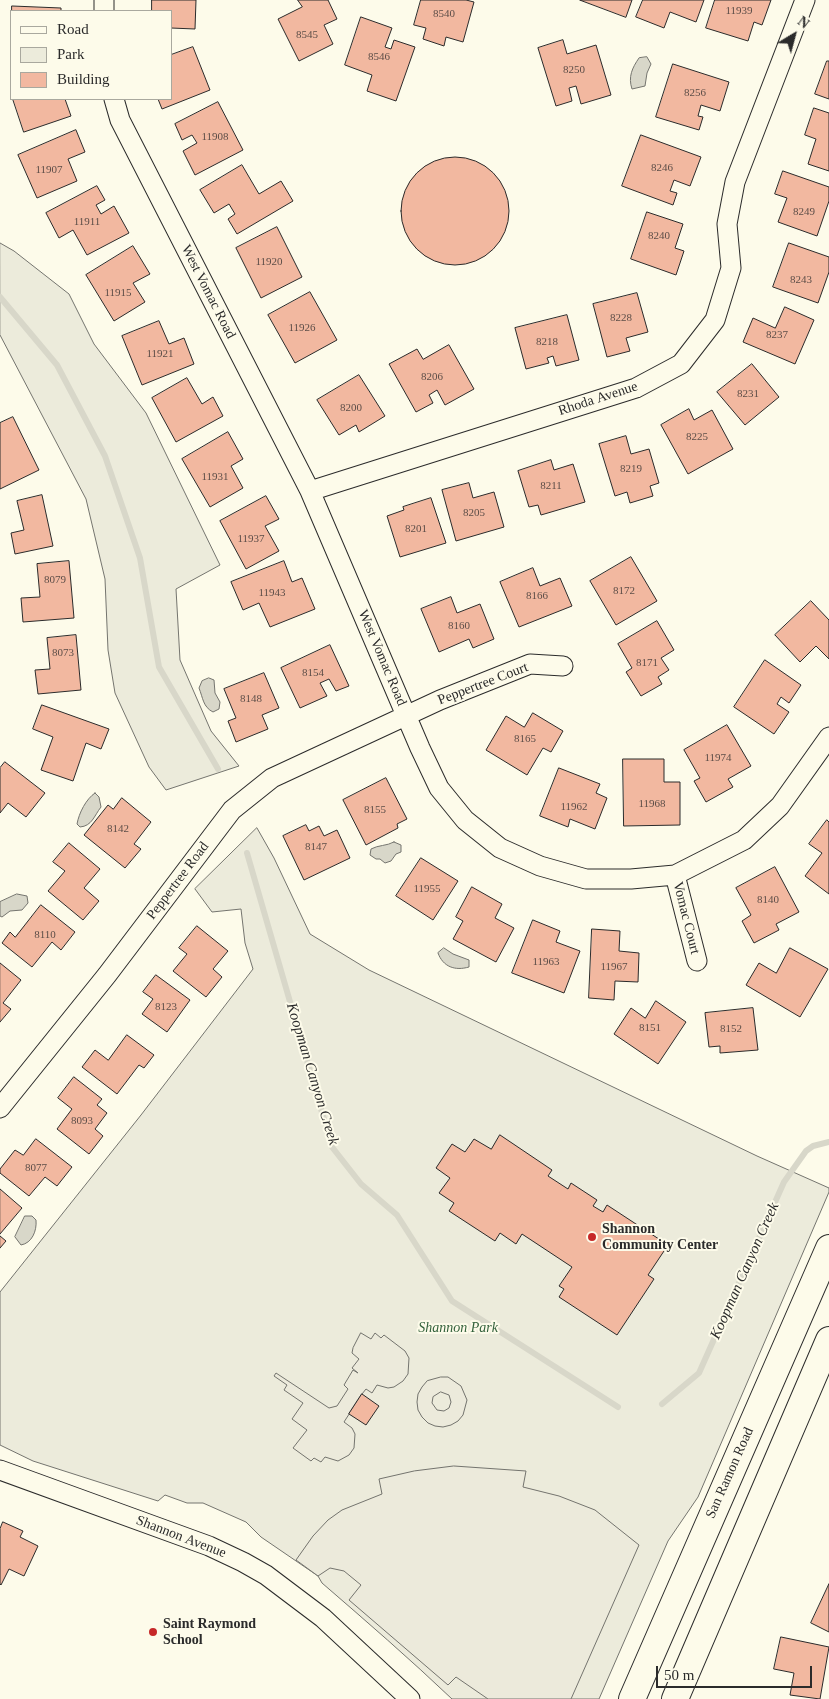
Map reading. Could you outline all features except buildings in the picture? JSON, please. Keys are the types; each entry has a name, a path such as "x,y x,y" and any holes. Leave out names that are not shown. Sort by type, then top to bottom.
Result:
{"main road":[{"name":"San Ramon Road","path":"632,1699 829,1248"},
{"path":"675,1699 829,1340"}],"street":[{"name":"Rhoda Avenue","path":"310,491 636,388 681,364 715,320 731,268 727,224 734,182 806,0"},
{"name":"West Vomac Road","path":"114,100 120,120 310,491 406,716 439,788 465,820 500,848 540,866 586,879 631,879 675,875 744,840 780,806 829,737"},
{"name":"Peppertree Court","path":"406,716 440,700 530,664 563,666"},
{"name":"Peppertree Road","path":"0,1108 107,975 232,810 272,778 406,716"},
{"name":"Vomac Court","path":"675,875 698,961"},
{"name":"Shannon Avenue","path":"0,1470 209,1546 243,1562 281,1585 323,1618 410,1699"}],"green space":[{"path":"0,243 14,251 69,294 94,344 146,413 220,565 176,589 180,660 211,731 239,766 166,790 149,767 115,693 108,650 105,579 86,499 0,335"},
{"name":"Shannon Park","path":"257,828 274,858 310,934 369,970 757,1156 829,1188 829,1192 698,1497 668,1541 599,1699 452,1699 322,1583 318,1576 261,1537 246,1522 203,1503 187,1503 165,1495 158,1501 33,1461 0,1445 0,1292 141,1115 253,969 245,943 241,909 212,912 195,889"}],"shaded area":[{"path":"647,57 651,64 645,86 632,89 630,80 633,69 639,58"},
{"path":"209,678 214,680 215,693 220,702 219,709 213,712 205,705 199,688 202,681"},
{"path":"95,793 99,797 101,807 90,823 80,827 77,824 81,811"},
{"path":"394,842 401,845 401,852 396,854 391,861 385,863 370,855 371,849"},
{"path":"17,894 27,896 28,903 22,910 10,911 2,917 0,916 0,902"},
{"path":"444,948 453,954 469,960 469,967 454,968 446,965 438,953"},
{"path":"25,1216 32,1216 36,1220 36,1228 31,1239 21,1245 15,1237"},
{"path":"361,1333 371,1339 375,1333 381,1338 384,1335 405,1351 409,1358 408,1374 403,1381 394,1387 388,1388 377,1385 372,1393 366,1389 362,1394 344,1422 352,1428 355,1434 354,1448 349,1455 338,1461 325,1457 321,1462 314,1458 311,1461 293,1448 307,1430 292,1419 303,1403 284,1390 287,1385 274,1376 276,1373 329,1408 337,1406 348,1389 344,1385 353,1370 358,1373 352,1368 359,1359 352,1353"},
{"path":"448,1377 461,1386 467,1400 463,1415 458,1421 443,1427 428,1423 422,1417 418,1410 418,1394 427,1381","holes":["441,1392 449,1395 451,1402 449,1408 444,1411 437,1410 432,1403 433,1397"]},
{"path":"454,1466 526,1471 523,1487 559,1496 595,1510 639,1545 571,1699 488,1699 456,1677 448,1685 349,1600 361,1585 344,1571 330,1568 318,1576 296,1560 313,1536 328,1520 342,1510 382,1494 379,1479 414,1471"}],"waterway":[{"name":"Koopman Canyon Creek","path":"0,297 57,365 105,456 140,558 159,667 218,769"},
{"name":"Koopman Canyon Creek","path":"247,853 332,1147 361,1184 397,1215 452,1301 618,1407"},
{"name":"Koopman Canyon Creek","path":"662,1404 699,1373 784,1182 806,1151 813,1146 829,1142"}],"place":[{"name":"Shannon Community Center","path":"592,1237"},
{"name":"Saint Raymond School","path":"153,1632"}]}
